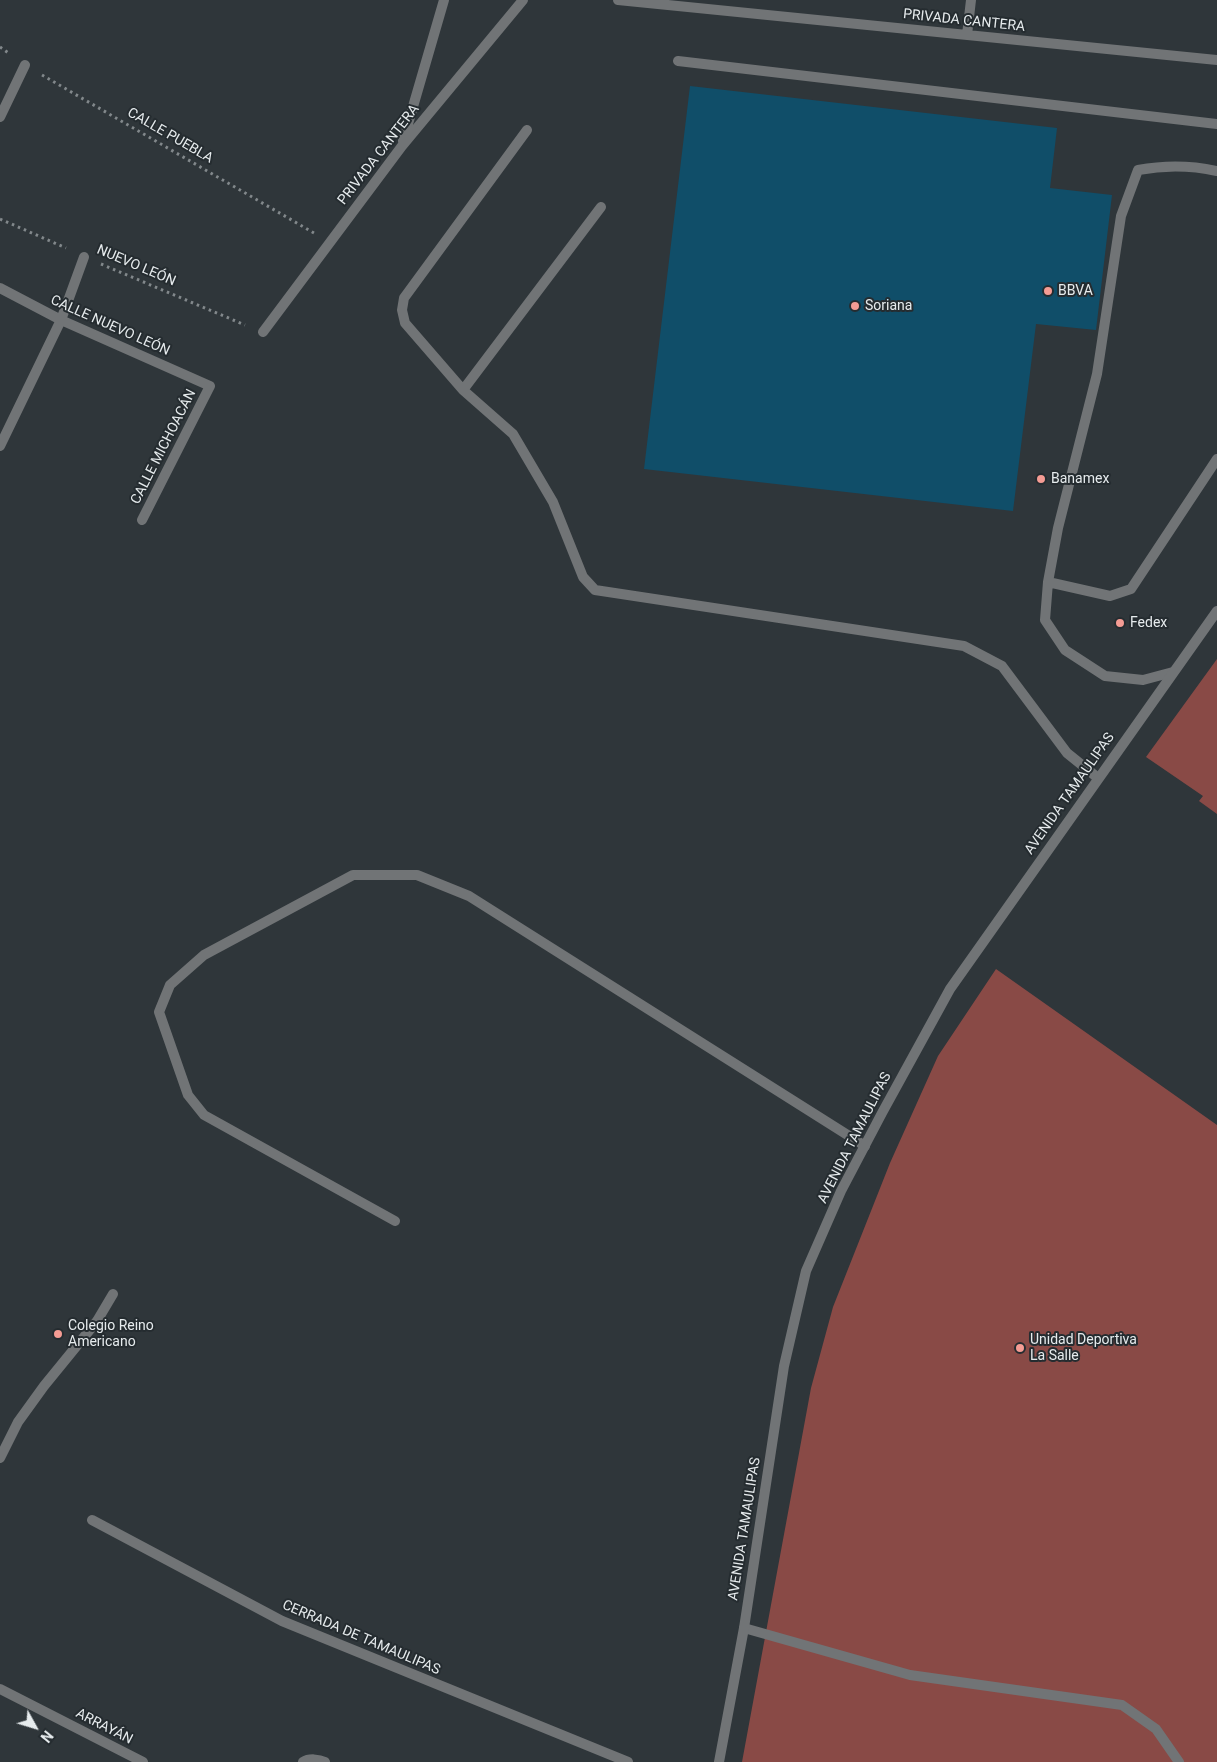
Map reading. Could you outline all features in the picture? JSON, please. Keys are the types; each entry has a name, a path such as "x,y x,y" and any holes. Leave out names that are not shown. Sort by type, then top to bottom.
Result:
{"street":[{"path":"402,146 444,0"},
{"name":"PRIVADA CANTERA","path":"263,332 402,146 523,0"},
{"name":"PRIVADA CANTERA","path":"618,0 1217,60"},
{"path":"967,35 971,0"},
{"path":"678,61 1217,124"},
{"path":"0,117 25,65"},
{"path":"527,130 404,298 402,310 405,323 463,390 513,434 553,502 583,577 595,590 964,646 1002,666 1067,753 1098,778"},
{"path":"1173,672 1143,680 1105,676 1065,650 1045,620 1048,582 1069,479 1096,374 1121,216 1138,170 1159,166 1178,166 1217,171"},
{"path":"463,390 601,207"},
{"path":"0,446 61,320 84,256"},
{"name":"CALLE NUEVO LEÓN","path":"0,288 61,320 210,386"},
{"name":"CALLE MICHOACÁN","path":"142,520 210,386"},
{"path":"1048,582 1110,596 1131,589 1217,459"},
{"name":"AVENIDA TAMAULIPAS","path":"718,1762 744,1628 784,1366 806,1271 841,1191 950,989 1217,611"},
{"path":"396,1221 204,1115 188,1094 159,1012 170,985 204,955 353,875 417,875 469,896 865,1146"},
{"path":"0,1458 18,1422 44,1386 97,1321 113,1294"},
{"name":"CERRADA DE TAMAULIPAS","path":"92,1520 282,1621 628,1762"},
{"path":"744,1628 910,1675 1122,1706 1156,1728 1180,1762"},
{"name":"ARRAYÁN","path":"2,1693 143,1762"},
{"path":"303,1762 306,1760 323,1761"}],"path":[{"name":"CALLE PUEBLA","path":"0,47 25,65 329,242"},
{"name":"NUEVO LEÓN","path":"0,219 263,332"}],"shaded area":[{"path":"1217,659 1217,814 1199,801 1203,796 1146,757"},
{"name":"Unidad Deportiva La Salle","path":"996,969 1217,1125 1217,1762 742,1762 811,1388 833,1307 890,1163 938,1056"}],"building":[{"path":"690,86 1057,128 1050,188 1112,195 1096,330 1036,324 1013,511 644,469"}],"place":[{"name":"BBVA","path":"1048,291"},
{"name":"Soriana","path":"855,306"},
{"name":"Banamex","path":"1041,479"},
{"name":"Fedex","path":"1120,623"},
{"name":"Colegio Reino Americano","path":"58,1334"},
{"name":"Unidad Deportiva La Salle","path":"1020,1348"}]}
